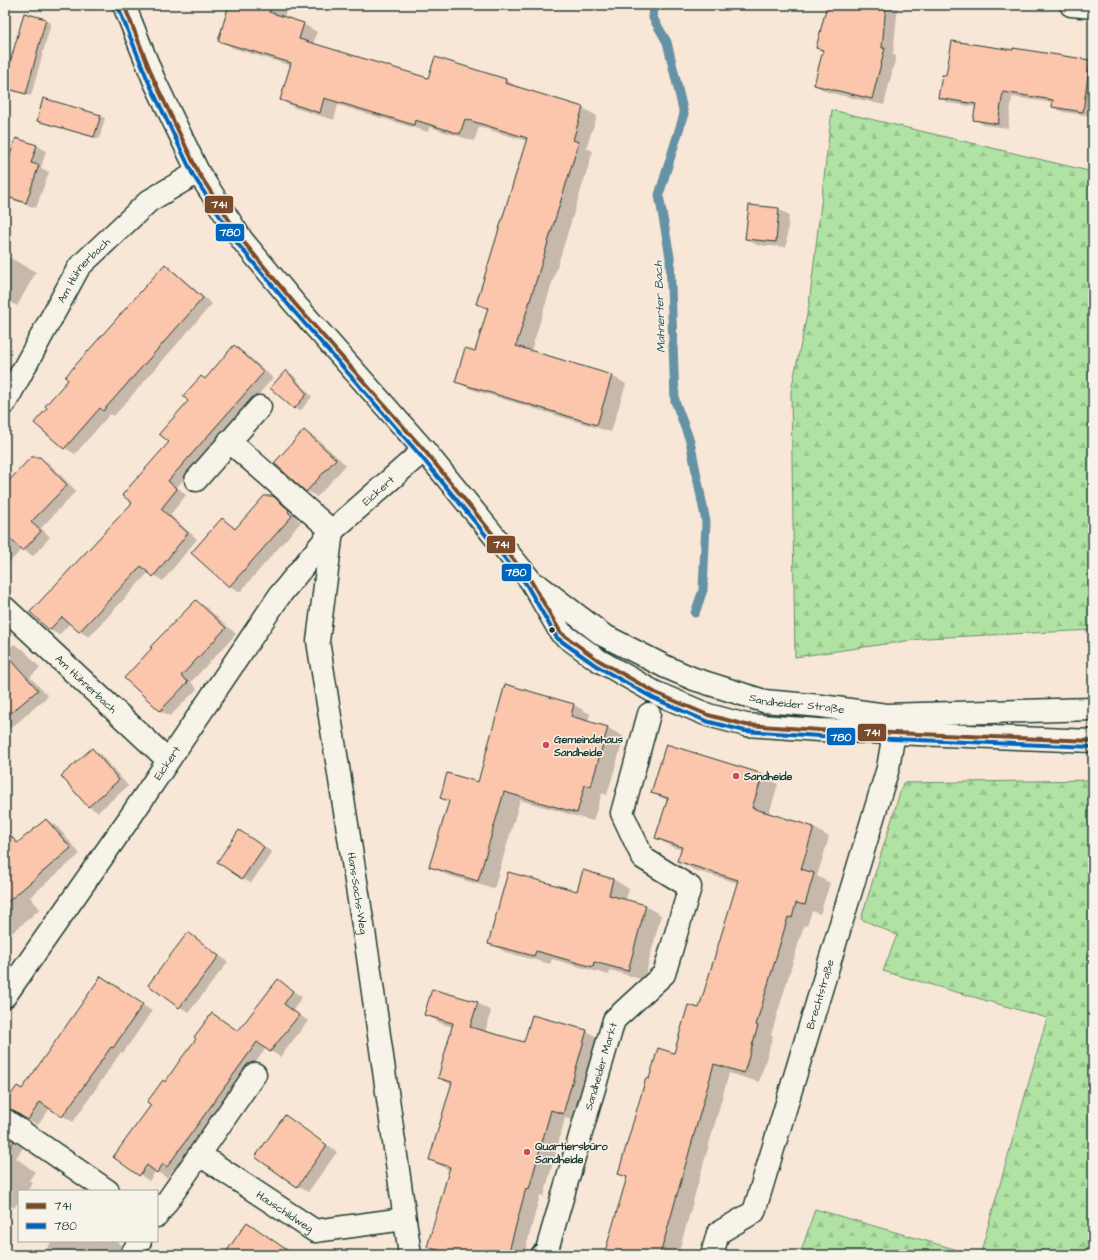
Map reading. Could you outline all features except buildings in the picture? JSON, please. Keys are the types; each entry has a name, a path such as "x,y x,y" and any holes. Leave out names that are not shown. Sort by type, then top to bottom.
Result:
{"street":[{"path":"1071,5 1093,7"},
{"name":"Sandheider Straße","path":"126,7 154,80 198,172 242,240 295,304 424,450 531,581 561,633 598,660 656,693 708,715 746,724 819,730 1093,709"},
{"name":"Am Hühnerbach","path":"5,402 79,267 148,201 198,172"},
{"path":"196,480 229,441 260,408"},
{"path":"229,441 332,531"},
{"name":"Eickert","path":"5,996 131,816 280,595 332,531 424,450"},
{"name":"Hans-Sachs-Weg","path":"332,531 318,641 368,957 410,1255"},
{"name":"Sandheider Straße","path":"531,581 603,635 666,667 694,679 764,701 821,706 890,724 1093,741"},
{"name":"Am Hühnerbach","path":"5,608 168,760"},
{"name":"Sandheider Markt","path":"542,1255 546,1253 614,1020 664,974 690,887 643,858 622,813 649,714"},
{"name":"Brechtstraße","path":"712,1255 718,1233 754,1212 888,768 890,724"},
{"path":"158,1215 255,1074"},
{"path":"5,1120 107,1190"},
{"name":"Hauschildweg","path":"200,1155 315,1231 404,1219"},
{"path":"130,1255 139,1242"}],"green space":[{"path":"832,110 1093,172 1093,630 927,638 795,657 791,391 809,305"},
{"path":"1093,780 1093,1255 980,1255 1047,1018 883,971 897,935 861,919 903,783"},
{"path":"815,1209 975,1255 800,1255"}],"waterway":[{"name":"Mahnerter Bach","path":"654,5 653,18 667,42 684,114 659,195 670,257 675,401 690,441 706,522 703,590 695,613"}],"transit line":[{"name":"741","path":"124,5 154,80 198,172 242,240 295,304 424,450 531,581 561,633 598,660 656,693 708,715 746,725 819,730 1093,741"},
{"name":"780","path":"118,7 149,83 193,175 237,243 291,308 419,454 526,584 557,638 595,665 653,698 706,721 745,731 819,736 1093,747"}],"place":[{"name":"Gemeindehaus Sandheide","path":"546,745"},
{"name":"Sandheide","path":"736,776"},
{"name":"Quartiersbüro Sandheide","path":"527,1152"}]}
